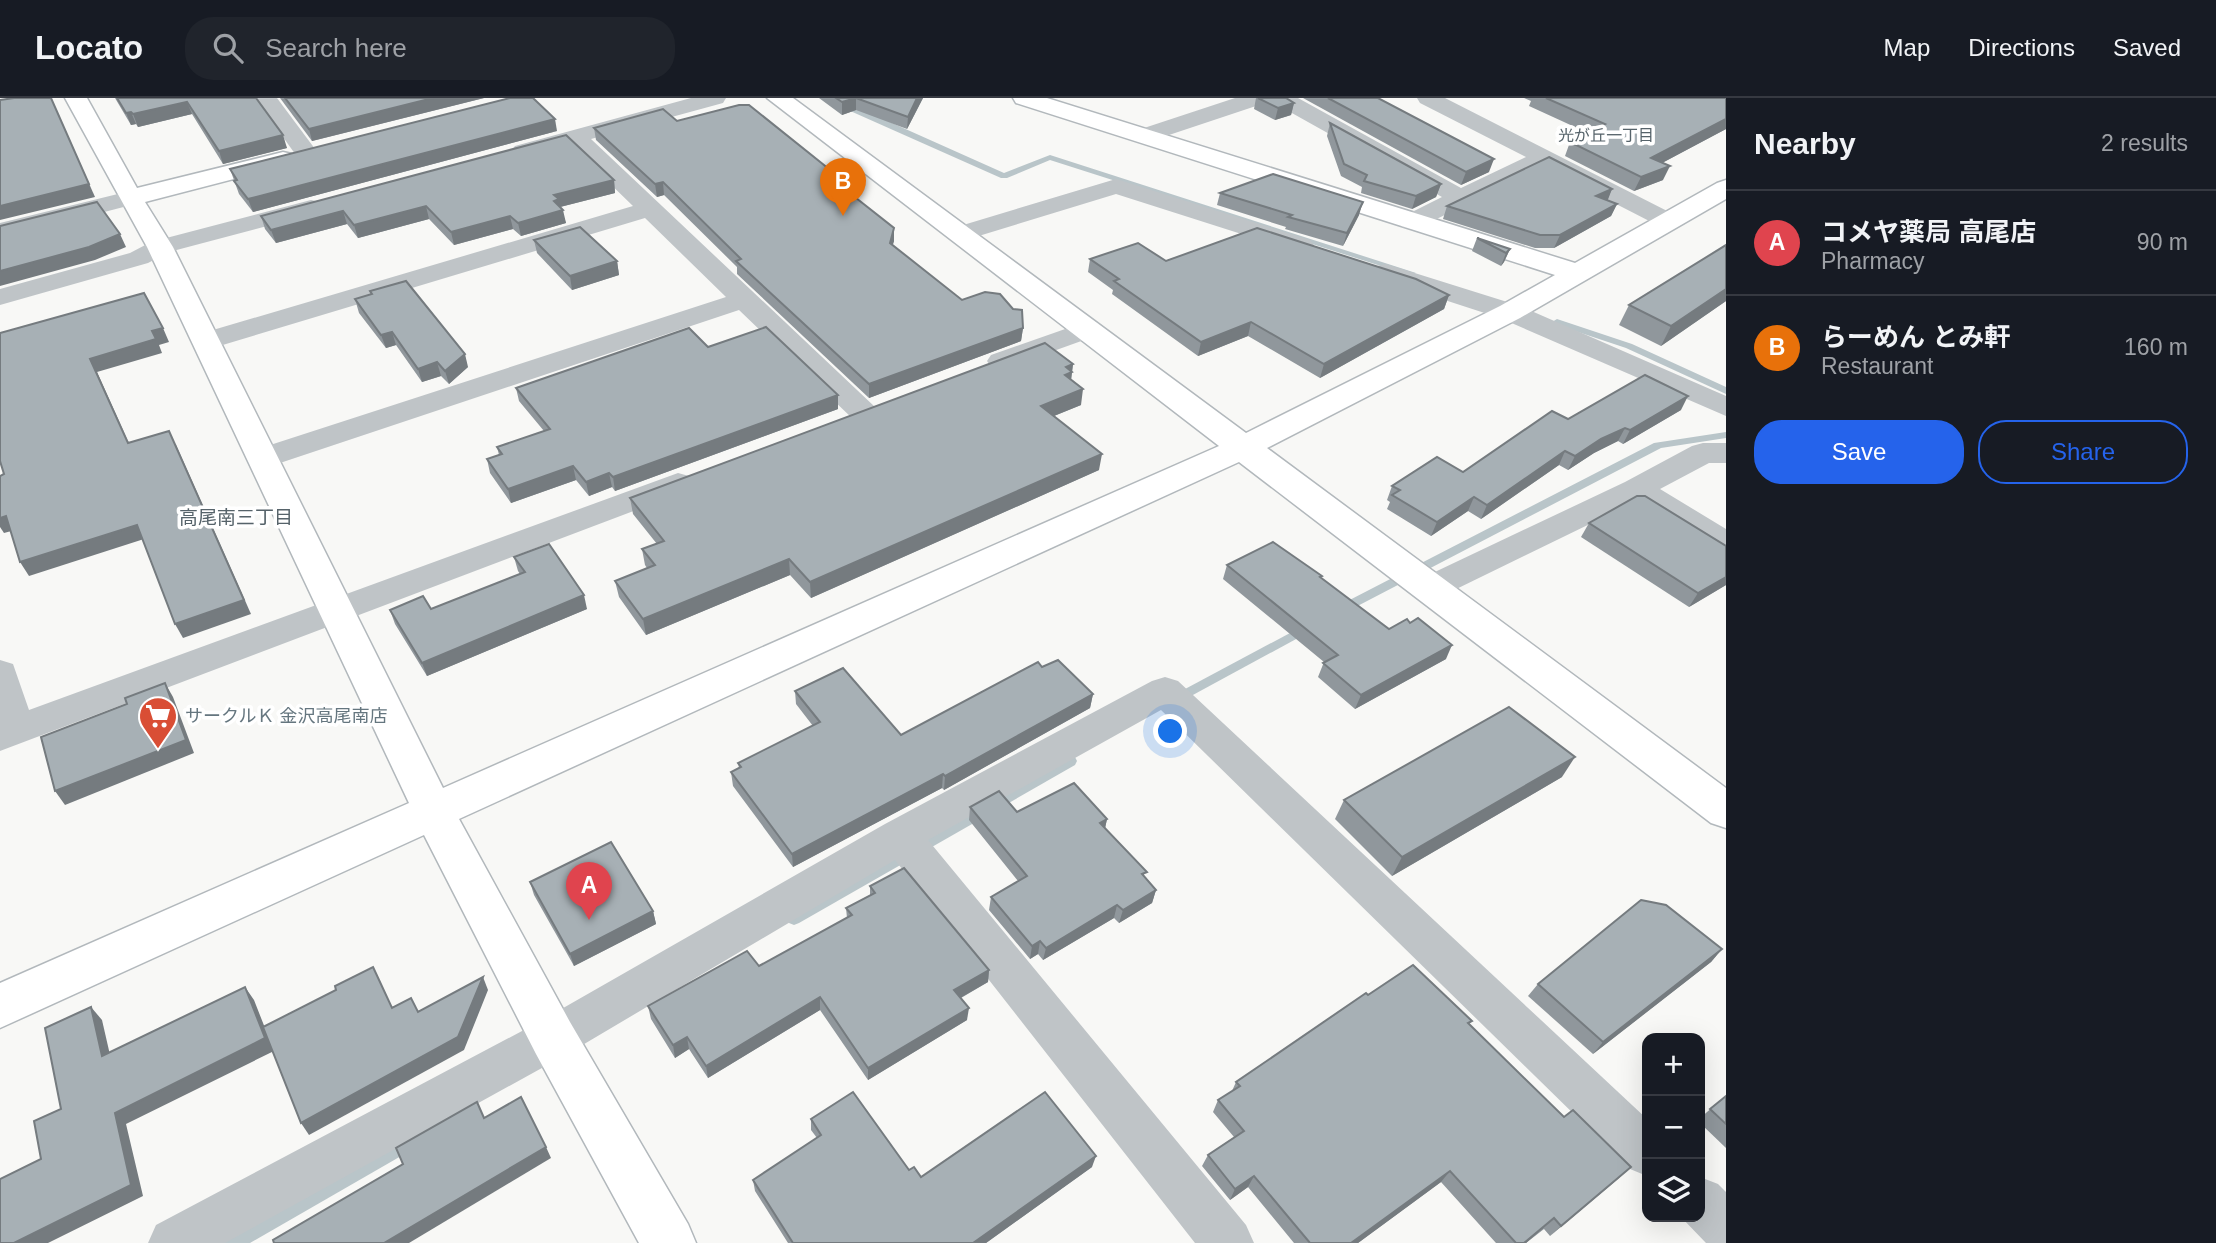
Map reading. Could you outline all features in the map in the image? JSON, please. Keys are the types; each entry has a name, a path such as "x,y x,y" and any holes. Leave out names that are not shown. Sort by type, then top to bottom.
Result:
{"street":[{"path":"76,98 160,247 434,812 553,1038 669,1243"},
{"path":"268,98 306,153"},
{"path":"495,159 715,98"},
{"path":"778,98 1726,811"},
{"path":"1024,98 1577,273"},
{"path":"1143,136 1257,98"},
{"path":"1282,98 1461,198"},
{"path":"1429,98 1668,220"},
{"path":"575,137 863,413"},
{"path":"0,230 333,146"},
{"path":"1411,222 1545,157"},
{"path":"959,234 1116,186 1326,253"},
{"path":"0,1006 1244,447 1526,303 1668,220 1723,192"},
{"path":"0,297 139,258 160,247 334,201"},
{"path":"205,341 649,209"},
{"path":"1366,266 1526,303 1626,361 1726,407"},
{"path":"263,458 744,300"},
{"path":"976,371 1088,329"},
{"path":"1430,588 1636,489 1703,453 1726,453"},
{"path":"0,674 8,733 709,471"},
{"path":"1636,489 1726,544"},
{"path":"178,1242 553,1038 900,836 1164,691 1642,1147"},
{"path":"900,836 1228,1243"},
{"path":"1705,1207 1726,1227"}],"building":[{"path":"51,98 89,184 0,206 0,100"},
{"path":"117,98 256,98 283,135 219,151 187,102 133,114 126,113"},
{"path":"285,98 433,98 309,129"},
{"path":"510,98 533,98 555,119 248,199 234,181 237,180 230,169"},
{"path":"836,98 856,98 842,102"},
{"path":"856,98 917,98 908,117"},
{"path":"1258,98 1286,98 1294,103 1278,108"},
{"path":"1328,98 1378,98 1494,159 1466,172"},
{"path":"1546,98 1726,98 1726,119 1651,158 1670,166 1641,177 1570,142 1605,124"},
{"path":"739,105 749,105 844,181 837,183 894,228 890,243 962,300 985,292 1000,294 1013,309 1022,310 1023,328 869,384 736,261 741,259 663,182 655,184 594,128 663,109 677,121"},
{"path":"1330,123 1441,184 1416,196 1364,181 1367,175 1344,164"},
{"path":"566,135 614,180 554,195 559,199 554,201 563,210 518,223 510,216 451,232 426,206 354,225 343,211 271,230 261,216"},
{"path":"1549,157 1612,189 1596,196 1617,204 1560,235 1540,235 1447,206"},
{"path":"1273,174 1363,202 1347,233 1288,217 1292,215 1220,193"},
{"path":"97,202 120,234 89,247 0,271 0,226"},
{"path":"580,227 617,261 570,276 534,240"},
{"path":"1257,228 1416,279 1449,295 1324,364 1251,322 1201,342 1114,281 1119,279 1090,259 1138,243 1166,261"},
{"path":"1477,238 1510,249 1506,253"},
{"path":"1726,245 1726,289 1671,326 1629,305"},
{"path":"406,281 465,354 445,371 437,362 418,369 392,332 381,335 355,299 372,294 370,291"},
{"path":"144,293 163,328 152,331 156,339 90,359 128,443 169,431 244,600 175,624 137,525 20,562 6,516 0,518 0,476 4,474 0,461 0,333"},
{"path":"766,327 838,395 613,477 609,473 586,482 573,466 508,489 487,459 502,454 497,447 550,429 516,388 689,328 708,347"},
{"path":"1045,343 1073,364 1066,367 1072,372 1065,375 1083,389 1041,406 1102,454 810,582 789,559 643,619 615,581 655,565 642,549 664,541 630,498"},
{"path":"1645,375 1688,396 1630,430 1625,428 1601,439 1575,456 1565,451 1487,505 1474,497 1437,522 1392,495 1400,490 1392,486 1437,457 1463,472 1552,411 1568,419"},
{"path":"1637,496 1645,496 1726,546 1726,577 1698,593 1589,523"},
{"path":"1273,542 1322,576 1320,577 1389,629 1407,619 1410,623 1418,618 1452,645 1361,695 1323,663 1338,655 1227,565"},
{"path":"549,544 584,595 422,663 390,610 423,596 431,609 525,572 514,557"},
{"path":"1058,660 1093,694 945,776 943,774 792,854 731,772 741,767 738,763 820,722 795,691 843,668 901,735 1038,662 1042,667"},
{"path":"165,683 186,740 55,791 41,737 127,704 125,698"},
{"path":"1509,707 1575,757 1402,857 1344,800"},
{"path":"1074,783 1107,819 1100,823 1147,872 1142,874 1156,890 1123,910 1117,905 1046,948 1040,941 1032,946 991,897 1027,876 970,807 999,791 1017,812"},
{"path":"611,842 653,911 570,954 530,882"},
{"path":"904,868 989,970 954,990 969,1008 868,1068 820,997 706,1066 687,1037 673,1045 648,1006 747,951 759,966 852,915 846,908 875,893 870,886"},
{"path":"1641,900 1666,905 1722,949 1603,1042 1538,984"},
{"path":"1413,965 1472,1021 1468,1023 1564,1117 1573,1110 1631,1167 1561,1226 1554,1218 1524,1243 1516,1243 1450,1171 1351,1243 1310,1243 1254,1176 1235,1189 1208,1155 1244,1131 1218,1100 1240,1086 1236,1082 1366,993 1368,995"},
{"path":"373,967 392,1008 411,998 418,1012 483,977 458,1037 301,1123 263,1027 336,990 335,986"},
{"path":"245,987 265,1038 115,1113 131,1185 14,1243 0,1243 0,1179 41,1159 34,1121 61,1109 45,1028 91,1007 102,1056"},
{"path":"853,1092 909,1170 914,1167 921,1177 1045,1092 1096,1156 973,1243 793,1243 753,1180 821,1135 811,1119"},
{"path":"1726,1096 1726,1124 1710,1109"},
{"path":"521,1097 546,1147 384,1243 274,1243 273,1240 403,1164 396,1148 477,1102 484,1118"}],"waterway":[{"path":"851,108 1004,176 1050,157 1412,273"},
{"path":"1557,322 1629,346 1726,391"},
{"path":"1342,609 1658,445 1726,435"},
{"path":"1176,699 1305,629"},
{"path":"794,919 1070,761"},
{"path":"233,1243 409,1142"}],"place":[{"name":"らーめん とみ軒","path":"843,216"},
{"name":"サークルＫ 金沢高尾南店","path":"158,750"},
{"name":"コメヤ薬局 高尾店","path":"589,920"}],"district":[{"name":"光が丘一丁目","path":"1606,135"},
{"name":"高尾南三丁目","path":"236,517"}]}
